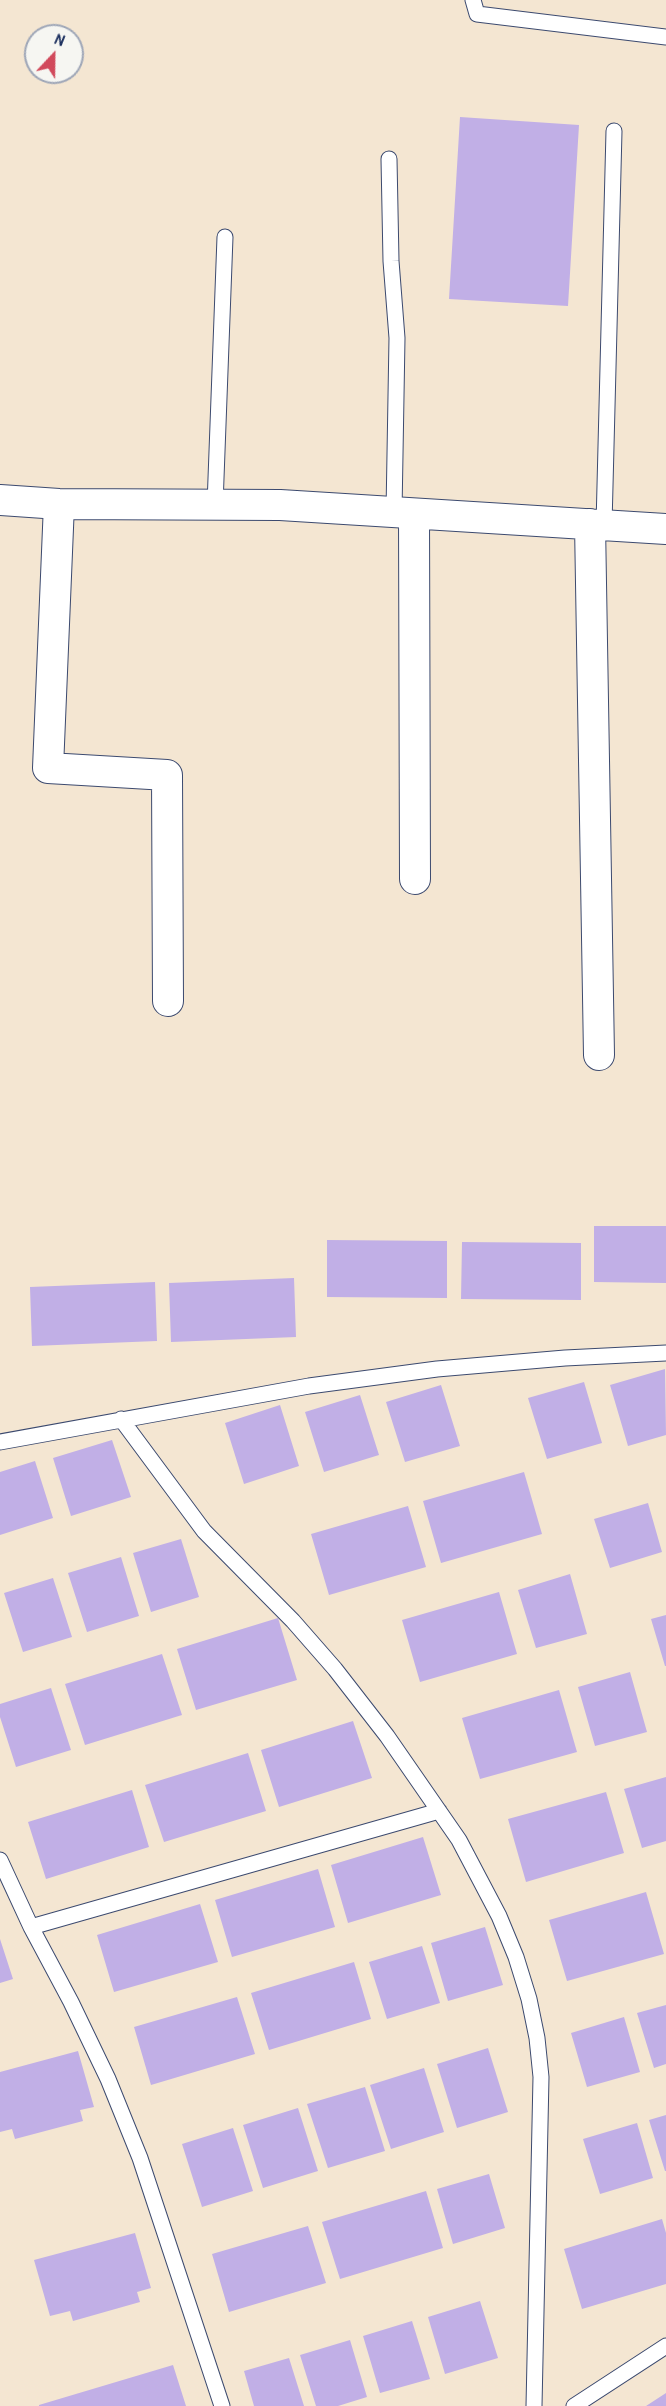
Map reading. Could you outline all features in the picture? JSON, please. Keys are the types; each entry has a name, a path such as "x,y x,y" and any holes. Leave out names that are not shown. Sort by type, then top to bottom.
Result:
{"street":[{"path":"0,500 59,504 280,505 666,529"},
{"path":"59,504 48,768 167,775 168,1001"},
{"path":"404,513 415,879"},
{"path":"597,525 598,1055"}],"lane":[{"path":"473,0 477,14 666,38"},
{"path":"597,525 614,131"},
{"path":"389,159 391,261 397,338 404,513"},
{"path":"215,505 225,237"},
{"path":"0,1442 309,1386 437,1369 565,1358 666,1353"},
{"path":"122,1419 204,1532 286,1614 334,1669 387,1736 459,1840 499,1916 526,1988 537,2038 541,2077 534,2406"},
{"path":"31,1926 439,1811"},
{"path":"0,1860 108,2079 140,2158 222,2406"},
{"path":"574,2406 666,2346"}],"building":[{"path":"460,117 579,125 568,306 449,299"},
{"path":"594,1226 666,1226 666,1283 594,1282"},
{"path":"327,1240 447,1241 447,1298 327,1297"},
{"path":"462,1242 581,1243 581,1300 461,1299"},
{"path":"294,1278 296,1337 171,1342 169,1283"},
{"path":"155,1282 157,1341 32,1346 30,1287"},
{"path":"665,1369 666,1435 628,1446 610,1385"},
{"path":"584,1382 602,1443 547,1459 528,1398"},
{"path":"441,1385 460,1446 405,1462 386,1402"},
{"path":"360,1395 379,1455 324,1472 305,1412"},
{"path":"280,1405 299,1466 244,1484 225,1423"},
{"path":"112,1440 131,1497 71,1516 53,1458"},
{"path":"35,1461 53,1518 0,1535 0,1472"},
{"path":"524,1472 542,1534 441,1563 423,1501"},
{"path":"648,1503 662,1552 610,1568 594,1519"},
{"path":"408,1506 426,1567 329,1595 311,1534"},
{"path":"181,1539 199,1597 151,1612 133,1553"},
{"path":"121,1557 139,1616 87,1632 68,1573"},
{"path":"570,1574 587,1634 536,1648 518,1590"},
{"path":"53,1578 72,1637 23,1652 4,1593"},
{"path":"499,1592 517,1654 420,1682 402,1620"},
{"path":"666,1615 666,1666 665,1666 651,1619"},
{"path":"278,1618 297,1680 196,1710 177,1649"},
{"path":"162,1654 182,1715 85,1745 65,1684"},
{"path":"630,1672 647,1732 595,1746 578,1687"},
{"path":"51,1688 71,1750 16,1767 0,1717 0,1704"},
{"path":"559,1690 577,1752 480,1779 462,1718"},
{"path":"353,1721 372,1778 279,1807 261,1750"},
{"path":"248,1753 266,1811 164,1842 145,1785"},
{"path":"666,1777 666,1841 642,1848 624,1789"},
{"path":"132,1790 149,1847 46,1879 28,1822"},
{"path":"606,1792 624,1853 526,1882 508,1819"},
{"path":"423,1837 441,1895 348,1923 331,1865"},
{"path":"318,1869 335,1927 232,1957 215,1900"},
{"path":"646,1892 664,1954 567,1981 549,1920"},
{"path":"200,1904 218,1962 114,1992 97,1935"},
{"path":"485,1927 503,1985 448,2001 431,1943"},
{"path":"0,1939 13,1979 0,1983"},
{"path":"422,1946 440,2003 387,2019 369,1962"},
{"path":"354,1962 371,2019 269,2050 251,1993"},
{"path":"237,1997 255,2054 151,2085 134,2027"},
{"path":"666,2005 666,2064 654,2068 637,2013"},
{"path":"624,2017 640,2072 587,2087 571,2033"},
{"path":"488,2048 508,2112 457,2128 437,2064"},
{"path":"78,2051 94,2107 80,2110 83,2121 15,2139 12,2129 0,2132 0,2072"},
{"path":"424,2068 444,2132 391,2149 370,2085"},
{"path":"365,2087 385,2151 328,2168 307,2104"},
{"path":"298,2108 318,2171 263,2188 243,2125"},
{"path":"666,2115 666,2171 665,2171 649,2120"},
{"path":"637,2123 653,2178 600,2194 583,2139"},
{"path":"233,2128 253,2191 202,2207 182,2144"},
{"path":"489,2174 505,2228 453,2244 437,2189"},
{"path":"426,2191 443,2248 340,2279 322,2222"},
{"path":"662,2219 666,2233 666,2284 582,2309 564,2249"},
{"path":"308,2226 326,2283 229,2312 212,2254"},
{"path":"135,2233 151,2288 137,2292 140,2302 73,2321 70,2311 50,2316 34,2260"},
{"path":"480,2301 498,2358 445,2374 428,2317"},
{"path":"412,2321 430,2379 380,2393 363,2336"},
{"path":"350,2340 367,2397 338,2406 316,2406 300,2355"},
{"path":"289,2358 304,2406 254,2406 244,2371"},
{"path":"173,2365 186,2406 39,2406 39,2405"},
{"path":"666,2393 666,2406 646,2406"}]}
